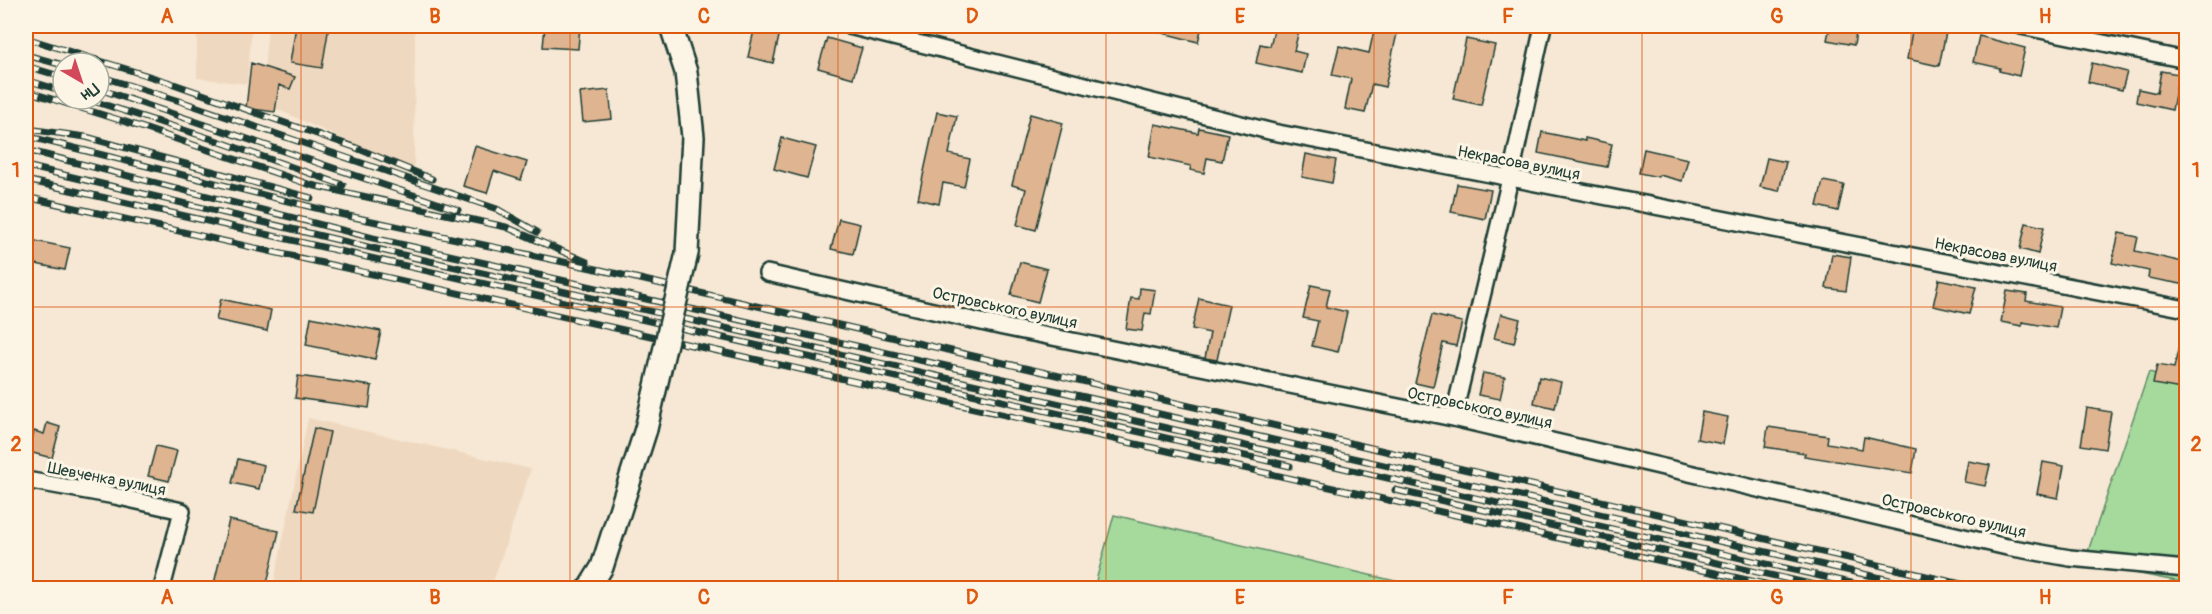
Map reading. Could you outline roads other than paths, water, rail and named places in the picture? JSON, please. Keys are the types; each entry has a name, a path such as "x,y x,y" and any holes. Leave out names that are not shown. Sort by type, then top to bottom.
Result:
{"street":[{"path":"589,588 602,567 646,429 687,253 693,137 686,72 671,26"},
{"name":"Некрасова вулиця","path":"849,26 884,30 1273,132 2187,309"},
{"path":"1453,418 1544,26"},
{"path":"2021,26 2187,60"},
{"name":"Островського вулиця","path":"767,273 1003,327 1453,418 2007,547 2070,558 2187,568"},
{"name":"Шевченка вулиця","path":"26,480 182,511 162,588"}],"railway":[{"path":"26,38 168,82 354,147 432,179"},
{"path":"26,55 51,62"},
{"path":"26,66 51,73"},
{"path":"26,80 51,87"},
{"path":"111,80 497,209 537,232"},
{"path":"26,91 126,122 311,185 506,227 587,262"},
{"path":"111,93 458,210"},
{"path":"111,107 343,185"},
{"path":"28,129 86,137 311,198"},
{"path":"26,136 344,215 601,270 1978,588"},
{"path":"26,150 373,238 1925,588"},
{"path":"26,166 372,248 1873,588"},
{"path":"26,180 1290,466"},
{"path":"26,197 1783,588"},
{"path":"1395,490 1828,588"}]}
